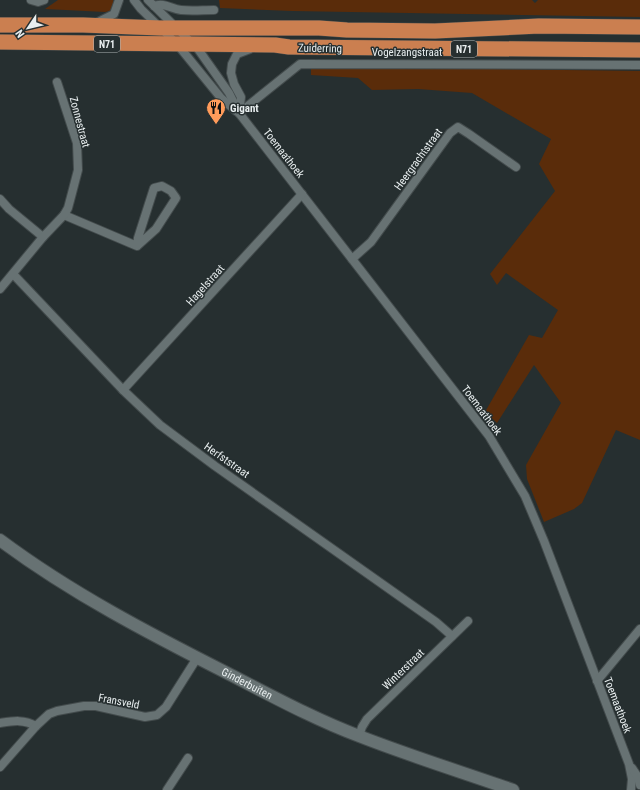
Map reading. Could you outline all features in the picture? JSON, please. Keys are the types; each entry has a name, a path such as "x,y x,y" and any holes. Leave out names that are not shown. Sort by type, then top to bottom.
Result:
{"highway":[{"name":"Zuiderring","path":"0,25 83,25 160,28 319,28 346,30 435,31 539,26 640,27"},
{"name":"Zuiderring","path":"0,42 275,45 289,47 640,50"}],"main road":[{"name":"Ginderbuiten","path":"0,540 81,594 197,658 294,707 359,736 513,790"}],"street":[{"path":"31,0 38,2 44,0"},
{"path":"83,25 101,22 114,14 119,0"},
{"name":"Toemaathoek","path":"134,0 177,44 221,98 239,113"},
{"path":"151,3 164,4 180,10 214,10"},
{"name":"Toemaathoek","path":"151,3 193,44 215,71 229,93 239,113 489,436 518,482 544,541 629,764 632,780 631,790"},
{"path":"239,113 241,97 234,84 231,73 232,64 237,54 247,49 282,49 289,47"},
{"name":"Vogelzangstraat","path":"239,113 300,64 640,65"},
{"name":"Zonnestraat","path":"0,290 43,237 64,215 68,208 79,161 77,143 57,82"},
{"name":"Heergrachtstraat","path":"352,259 371,242 450,133 458,128 516,167"},
{"path":"162,186 172,191 176,198 156,229 137,246 138,238 154,188 162,186"},
{"name":"Hagelstraat","path":"123,390 302,194"},
{"path":"0,199 9,209 43,237"},
{"path":"64,215 137,246"},
{"name":"Herfststraat","path":"13,274 123,390 166,430 436,622 452,636"},
{"name":"Winterstraat","path":"359,736 367,719 468,621"},
{"path":"597,681 640,629"},
{"name":"Fransveld","path":"0,767 36,726 49,714 57,711 84,706 96,706 145,717 157,715 166,707 197,658"},
{"path":"0,722 17,720 29,722 36,726"},
{"path":"167,790 188,758"},
{"name":"Toemaathoek","path":"629,764 635,771 640,785"}],"shaded area":[{"path":"58,0 113,0 114,2 110,11 105,12 45,9"},
{"path":"219,0 532,0 535,3 538,0 640,0 640,17 292,11 220,8"},
{"path":"311,68 640,71 640,440 616,430 582,503 574,509 544,522 527,479 526,465 561,403 534,365 497,423 485,412 529,335 542,338 558,310 506,273 497,285 490,274 555,191 539,164 551,139 472,93 418,89 372,90 358,78 311,75"}],"place":[{"name":"Gigant","path":"216,125"}]}
